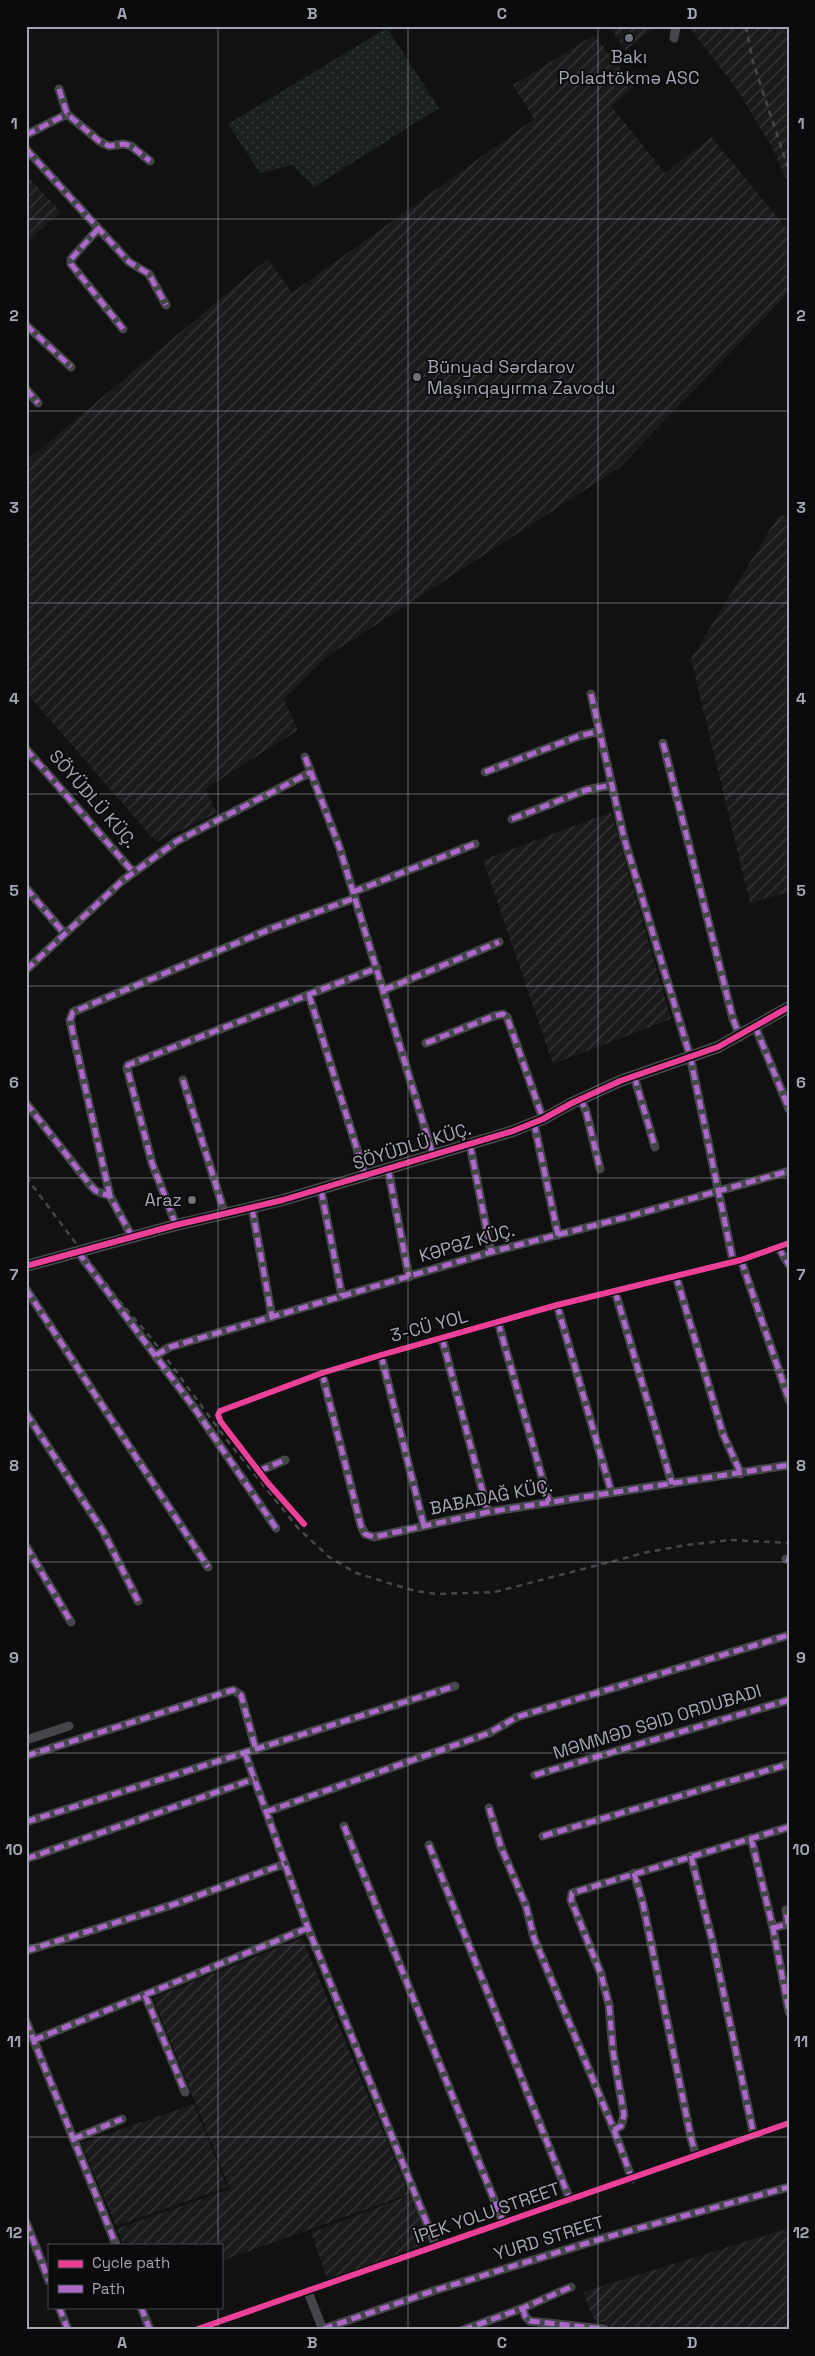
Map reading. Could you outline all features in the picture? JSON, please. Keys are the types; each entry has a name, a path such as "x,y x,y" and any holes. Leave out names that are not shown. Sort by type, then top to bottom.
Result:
{"street":[{"path":"674,38 676,26"},
{"path":"59,89 67,114 105,145 131,146 150,161"},
{"path":"26,135 67,114"},
{"path":"26,149 128,262 149,274 166,305"},
{"path":"98,229 71,259 71,264 123,329"},
{"path":"26,326 71,367"},
{"path":"26,389 38,403"},
{"path":"591,694 624,838 690,1056 717,1192 737,1260 789,1400"},
{"path":"485,772 579,736 600,731"},
{"path":"663,743 733,1019 740,1037"},
{"name":"SÖYÜDLÜ KÜÇ.","path":"26,749 132,872"},
{"path":"305,757 339,846 433,1155"},
{"name":"SÖYÜDLÜ KÜÇ.","path":"26,970 132,872 177,841 311,772"},
{"path":"512,819 586,790 612,785"},
{"path":"132,1237 110,1196 72,1034 70,1020 73,1012 475,844"},
{"path":"26,888 64,933"},
{"path":"384,990 499,942"},
{"path":"176,1225 152,1163 127,1068 128,1065 377,968"},
{"path":"309,996 365,1175"},
{"name":"SÖYÜDLÜ KÜÇ.","path":"26,1266 176,1225 321,1190 365,1175 470,1145 538,1121 580,1098 634,1076 718,1048 789,1007"},
{"path":"426,1044 494,1016 502,1014 507,1017 538,1121 558,1235"},
{"path":"755,1026 789,1110"},
{"path":"634,1076 655,1147"},
{"path":"183,1080 225,1214"},
{"path":"580,1098 586,1111 600,1169"},
{"path":"26,1103 91,1186 110,1196"},
{"path":"470,1145 491,1252"},
{"path":"388,1169 409,1277"},
{"name":"KƏPƏZ KÜÇ.","path":"156,1356 170,1347 491,1252 789,1171"},
{"path":"321,1190 342,1296"},
{"path":"252,1208 272,1317"},
{"name":"3-CÜ YOL","path":"304,1524 221,1422 218,1413 322,1373 381,1354 557,1305 737,1260 789,1243"},
{"path":"778,1247 789,1264"},
{"path":"78,1252 156,1356 276,1528"},
{"path":"676,1276 723,1434 741,1474"},
{"path":"26,1289 208,1567"},
{"path":"615,1291 672,1484"},
{"path":"557,1305 612,1491"},
{"path":"498,1322 549,1502"},
{"path":"442,1338 488,1512"},
{"path":"381,1354 424,1526"},
{"name":"BABADAĞ KÜÇ.","path":"322,1373 361,1526 366,1534 374,1537 488,1512 612,1491 741,1474 789,1465"},
{"path":"26,1413 103,1531 138,1601"},
{"path":"259,1471 285,1460"},
{"path":"26,1546 71,1622"},
{"path":"266,1812 489,1733 517,1717 789,1635"},
{"path":"26,1822 455,1686"},
{"path":"26,1756 232,1690 241,1695 256,1750"},
{"name":"MƏMMƏD SƏID ORDUBADI","path":"535,1775 789,1700"},
{"path":"26,1740 69,1726"},
{"path":"245,1753 308,1928 436,2246"},
{"path":"543,1836 789,1764"},
{"path":"26,1859 254,1779"},
{"path":"490,1808 501,1847 526,1906 534,1938 614,2130 632,2179"},
{"path":"344,1826 503,2222"},
{"path":"614,2130 621,2126 624,2115 613,2051 609,2005 601,1974 570,1896 574,1891 789,1827"},
{"path":"751,1838 773,1928 789,2012"},
{"path":"429,1846 570,2200"},
{"path":"691,1856 713,1944 754,2136"},
{"path":"26,1951 175,1904 284,1864"},
{"path":"634,1873 643,1904 696,2155"},
{"path":"773,1928 788,1924 786,1910"},
{"path":"34,2040 308,1928"},
{"path":"145,1995 185,2092"},
{"path":"26,2021 116,2244"},
{"path":"73,2139 122,2119"},
{"name":"İPEK YOLU STREET","path":"196,2330 789,2123"},
{"name":"YURD STREET","path":"323,2330 433,2291 607,2237 789,2187"},
{"path":"26,2222 48,2277"},
{"path":"464,2330 523,2308 571,2287"},
{"path":"308,2292 323,2330"},
{"path":"59,2308 68,2330"},
{"path":"141,2308 150,2330"},
{"path":"523,2308 530,2321 604,2329"}],"shaded area":[{"name":"Bakı Poladtökmə ASC","path":"609,26 657,26 625,50"},
{"path":"688,26 789,26 789,186 772,147 736,88"},
{"path":"387,28 439,108 314,187 292,165 260,173 228,124"},
{"name":"Bünyad Sərdarov Maşınqayırma Zavodu","path":"594,35 634,87 611,106 665,173 711,137 789,231 789,292 619,468 326,657 284,699 298,730 205,789 217,813 156,842 26,692 26,461 268,259 292,293 534,119 513,85"},
{"path":"26,175 61,212 26,243"},
{"path":"779,515 789,517 789,892 750,903 691,659"},
{"path":"611,812 671,1019 553,1064 483,860"},
{"path":"302,1938 409,2194 222,2261 222,2244 123,2244 117,2229 230,2189 153,1998"},
{"path":"194,2104 227,2187 116,2226 81,2143"},
{"path":"410,2195 429,2242 328,2281 311,2233"},
{"path":"789,2228 789,2330 608,2330 605,2321 596,2324 583,2292"}],"railway":[{"path":"746,26 753,62 789,171"},
{"path":"26,1177 117,1298 152,1339 226,1439 298,1528 329,1557 356,1573 415,1591 437,1594 495,1592 648,1552 686,1545 731,1540 789,1543"}],"marked path":[{"path":"59,89 67,114 99,141 109,146 124,144 131,146 150,161"},
{"path":"26,135 67,114"},
{"path":"26,149 129,262 149,274 166,305"},
{"path":"98,229 71,259 71,264 123,329"},
{"path":"26,325 71,367"},
{"path":"26,389 38,403"},
{"path":"591,694 624,838 690,1056 733,1261"},
{"path":"485,772 579,736 600,731"},
{"path":"663,743 733,1019 740,1037"},
{"path":"26,749 133,872"},
{"path":"305,757 339,846 433,1155"},
{"path":"26,970 122,881 177,841 311,772"},
{"path":"512,819 586,790 612,785"},
{"path":"353,892 475,844"},
{"path":"26,888 64,933"},
{"path":"110,1196 70,1020 73,1012 270,929 355,898"},
{"path":"384,990 499,942"},
{"path":"176,1225 152,1163 127,1068 128,1065 377,968"},
{"path":"309,995 365,1175"},
{"path":"426,1043 503,1014 507,1017 543,1119"},
{"path":"755,1026 789,1109"},
{"path":"634,1076 655,1147"},
{"path":"183,1080 225,1214"},
{"path":"580,1098 586,1111 600,1169"},
{"path":"26,1103 91,1186 96,1191 110,1196 132,1237"},
{"path":"534,1123 558,1235"},
{"path":"470,1145 491,1252"},
{"path":"388,1169 409,1277"},
{"path":"156,1355 170,1347 491,1252 623,1218 789,1171"},
{"path":"321,1190 342,1296"},
{"path":"252,1208 272,1317"},
{"path":"778,1247 789,1265"},
{"path":"78,1252 195,1409 276,1528"},
{"path":"741,1260 789,1400"},
{"path":"676,1276 723,1434 741,1474"},
{"path":"26,1289 208,1567"},
{"path":"615,1291 672,1484"},
{"path":"557,1305 611,1491"},
{"path":"498,1322 549,1502"},
{"path":"442,1338 488,1512"},
{"path":"381,1355 424,1526"},
{"path":"322,1373 361,1526 365,1534 374,1537 488,1512 789,1465"},
{"path":"26,1413 103,1531 138,1601"},
{"path":"259,1471 285,1460"},
{"path":"26,1546 71,1622"},
{"path":"266,1812 489,1733 517,1717 789,1635"},
{"path":"26,1822 455,1686"},
{"path":"26,1756 233,1690 241,1695 256,1750"},
{"path":"535,1775 789,1700"},
{"path":"245,1753 308,1928 436,2246"},
{"path":"543,1836 789,1764"},
{"path":"26,1859 254,1779"},
{"path":"489,1808 501,1847 526,1906 534,1938 614,2130 632,2179"},
{"path":"344,1826 503,2222"},
{"path":"614,2130 621,2126 624,2115 613,2051 609,2005 601,1974 571,1900 572,1893 789,1827"},
{"path":"751,1838 773,1928 789,2012"},
{"path":"429,1845 570,2200"},
{"path":"691,1856 713,1944 754,2136"},
{"path":"26,1951 175,1904 284,1864"},
{"path":"634,1873 643,1904 696,2155"},
{"path":"773,1928 788,1924 786,1910"},
{"path":"34,2040 308,1928"},
{"path":"145,1995 185,2092"},
{"path":"26,2021 116,2244"},
{"path":"73,2139 122,2119"},
{"path":"323,2329 433,2291 607,2237 789,2187"},
{"path":"26,2222 48,2278"},
{"path":"463,2330 523,2308 571,2287"},
{"path":"59,2308 68,2330"},
{"path":"141,2308 150,2330"},
{"path":"523,2308 525,2316 530,2321 604,2329"}],"cycle path":[{"path":"26,1266 176,1225 283,1200 513,1131 543,1119 572,1103 620,1081 718,1047 789,1007"},
{"path":"304,1524 267,1482 221,1422 218,1415 220,1411 322,1373 381,1355 557,1305 741,1260 789,1243"},
{"path":"195,2330 789,2123"}],"place":[{"name":"Bakı Poladtökmə ASC","path":"629,38"},
{"name":"Bünyad Sərdarov Maşınqayırma Zavodu","path":"417,377"},
{"name":"Araz","path":"192,1200"}]}
